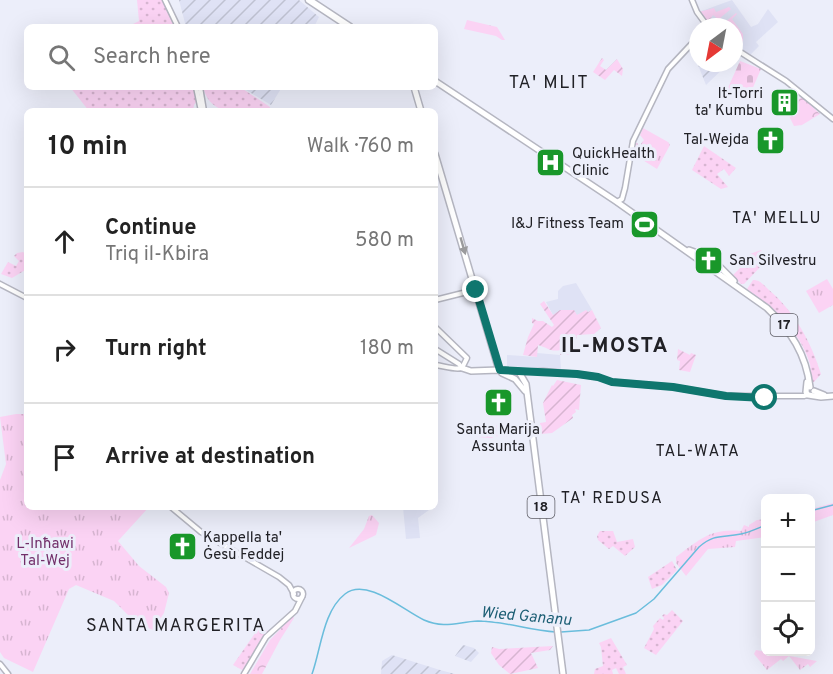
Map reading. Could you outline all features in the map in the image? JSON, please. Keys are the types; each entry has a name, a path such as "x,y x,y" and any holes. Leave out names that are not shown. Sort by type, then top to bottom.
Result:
{"highway":[{"path":"309,0 345,24"},
{"path":"315,0 351,24"}],"main road":[{"name":"17","path":"438,83 617,202 767,308 792,335 800,349 808,374 810,392"},
{"path":"415,90 420,108"},
{"path":"438,164 500,370"},
{"name":"17","path":"684,248 706,255 742,289"},
{"path":"701,262 706,255"},
{"path":"713,269 717,264"},
{"path":"462,368 471,371 519,372 515,379"},
{"name":"18","path":"492,371 515,379 526,395"},
{"name":"18","path":"519,372 526,384 563,674"},
{"path":"810,392 831,396"}],"street":[{"path":"165,0 177,24"},
{"path":"692,0 701,18"},
{"path":"617,202 622,199 625,188 633,141 668,69 689,47"},
{"path":"743,54 786,81 833,119"},
{"path":"198,90 202,108"},
{"path":"0,284 24,296"},
{"path":"438,299 476,290"},
{"path":"438,330 467,358 462,368"},
{"path":"438,351 457,362 462,368"},
{"path":"454,368 457,362"},
{"path":"438,365 462,368"},
{"path":"519,372 543,371 577,374 612,382 673,387 726,396 765,398 804,396 810,392"},
{"path":"175,510 201,532 303,591 297,607 266,637 244,674"},
{"path":"290,585 297,607"},
{"path":"294,595 294,591 298,589"},
{"path":"294,595 298,598 302,597"},
{"path":"0,664 8,674"}],"shaded area":[{"path":"179,0 299,0 319,17 316,24 185,24"},
{"path":"732,0 751,27 758,24 768,9 778,22 756,42 759,46 749,56 743,52 743,18 704,18 699,12"},
{"path":"701,72 720,72 706,85"},
{"path":"246,90 280,90 271,105"},
{"path":"576,283 592,310 577,315 553,315 546,302 558,299 558,291 563,286"},
{"path":"537,353 560,355 561,370 507,366 507,355 537,357"},
{"path":"403,510 429,510 418,518 420,538 406,539"},
{"path":"463,645 474,648 479,653 471,662 455,656"},
{"path":"392,655 455,674 381,674 382,661"}],"green space":[{"path":"137,0 162,0 174,24 133,24 139,21"},
{"path":"729,7 731,9 720,18 713,15 711,18 704,18 699,12 714,8 716,12"},
{"path":"467,20 497,27 505,40 464,29"},
{"path":"602,58 604,60 600,66 606,70 617,59 623,69 622,76 614,70 605,80 593,72"},
{"path":"743,62 761,69 748,99 727,90 735,72 743,72"},
{"path":"72,90 195,90 197,101 194,108 87,108"},
{"path":"204,90 244,90 270,107 219,108 207,97"},
{"path":"802,97 820,114 802,125 794,126 785,108"},
{"path":"643,128 670,145 657,169 633,154 635,142 640,145 644,140 640,135"},
{"path":"704,146 736,168 729,176 724,169 717,174 728,187 721,189 692,170"},
{"path":"761,250 768,262 763,264 744,284 741,284 733,275 748,260 747,255"},
{"path":"17,253 24,253 24,271 12,278 1,274 8,262 16,266 19,261 14,256"},
{"path":"827,279 833,289 833,305 819,313 806,291"},
{"path":"753,280 762,283 787,308 801,328 821,374 814,382 810,383 810,364 806,352 793,331 776,313 747,289"},
{"path":"544,301 553,315 560,310 574,310 577,315 586,310 588,312 592,310 601,328 594,334 577,335 575,343 571,345 569,355 560,355 561,350 551,350 538,345 537,357 523,355 534,324 532,318 552,327 554,325 540,304"},
{"path":"678,349 690,355 691,353 696,355 690,372 679,370"},
{"path":"557,380 581,385 579,410 575,409 573,418 552,433 541,434 540,423 546,422 543,403"},
{"name":"L-Inħawi Tal-Wej","path":"24,414 24,510 146,510 118,541 139,566 166,587 169,593 164,613 153,630 135,622 114,601 76,585 69,589 33,672 4,658 0,652 0,480 6,464 0,417"},
{"path":"481,422 507,428 507,437 477,437"},
{"path":"833,503 833,515 815,522 815,508"},
{"path":"372,515 379,523 376,535 349,548 364,529 369,516"},
{"path":"761,520 761,538 736,541 735,547 708,549 686,576 676,563 676,557 706,536 721,531 741,531 744,525 749,527"},
{"path":"600,531 613,531 617,542 633,539 635,547 625,556 613,546 609,549 598,540 597,536"},
{"path":"672,561 677,570 662,585 652,589 648,577"},
{"path":"672,610 683,621 656,655 644,648 654,629 653,626 660,618 663,620 664,614 667,615"},
{"path":"293,616 294,618 262,674 250,674 270,640"},
{"path":"260,626 269,632 244,671 233,665"},
{"path":"611,638 627,665 623,667 626,674 619,674 616,668 612,670 613,674 594,674 595,669 603,666 599,643"},
{"path":"553,646 550,650 531,653 538,668 510,674 499,665 491,653 492,647 499,649"},
{"path":"756,650 761,651 761,656 789,656 767,670 754,654"},
{"path":"789,656 817,661 810,667 808,664 800,670"}],"waterway":[{"name":"Wied Gananu","path":"815,510 833,505"},
{"name":"Wied Gananu","path":"561,632 589,630 636,613 654,599 699,547 715,538 741,534 761,527"},
{"name":"Wied Gananu","path":"312,674 327,620 338,601 345,594 354,590 374,592 431,623 445,625 488,621 556,632"}],"place":[{"name":"It-Torri ta' Kumbu","path":"784,103"},
{"name":"Tal-Wejda","path":"770,140"},
{"name":"QuickHealth Clinic","path":"551,163"},
{"name":"I&J Fitness Team","path":"645,224"},
{"name":"San Silvestru","path":"708,261"},
{"name":"Santa Marija Assunta","path":"498,403"},
{"name":"Kappella ta' Ġesù Feddej","path":"182,547"}],"district":[{"name":"TA' MLIT","path":"549,83"},
{"name":"TA' MELLU","path":"777,219"},
{"name":"IL-MOSTA","path":"615,346"},
{"name":"TAL-WATA","path":"698,452"},
{"name":"TA' REDUSA","path":"612,499"},
{"name":"SANTA MARGERITA","path":"176,626"}],"route":[{"path":"476,290 500,370 577,374 612,382 673,387 726,396 765,398"}]}
